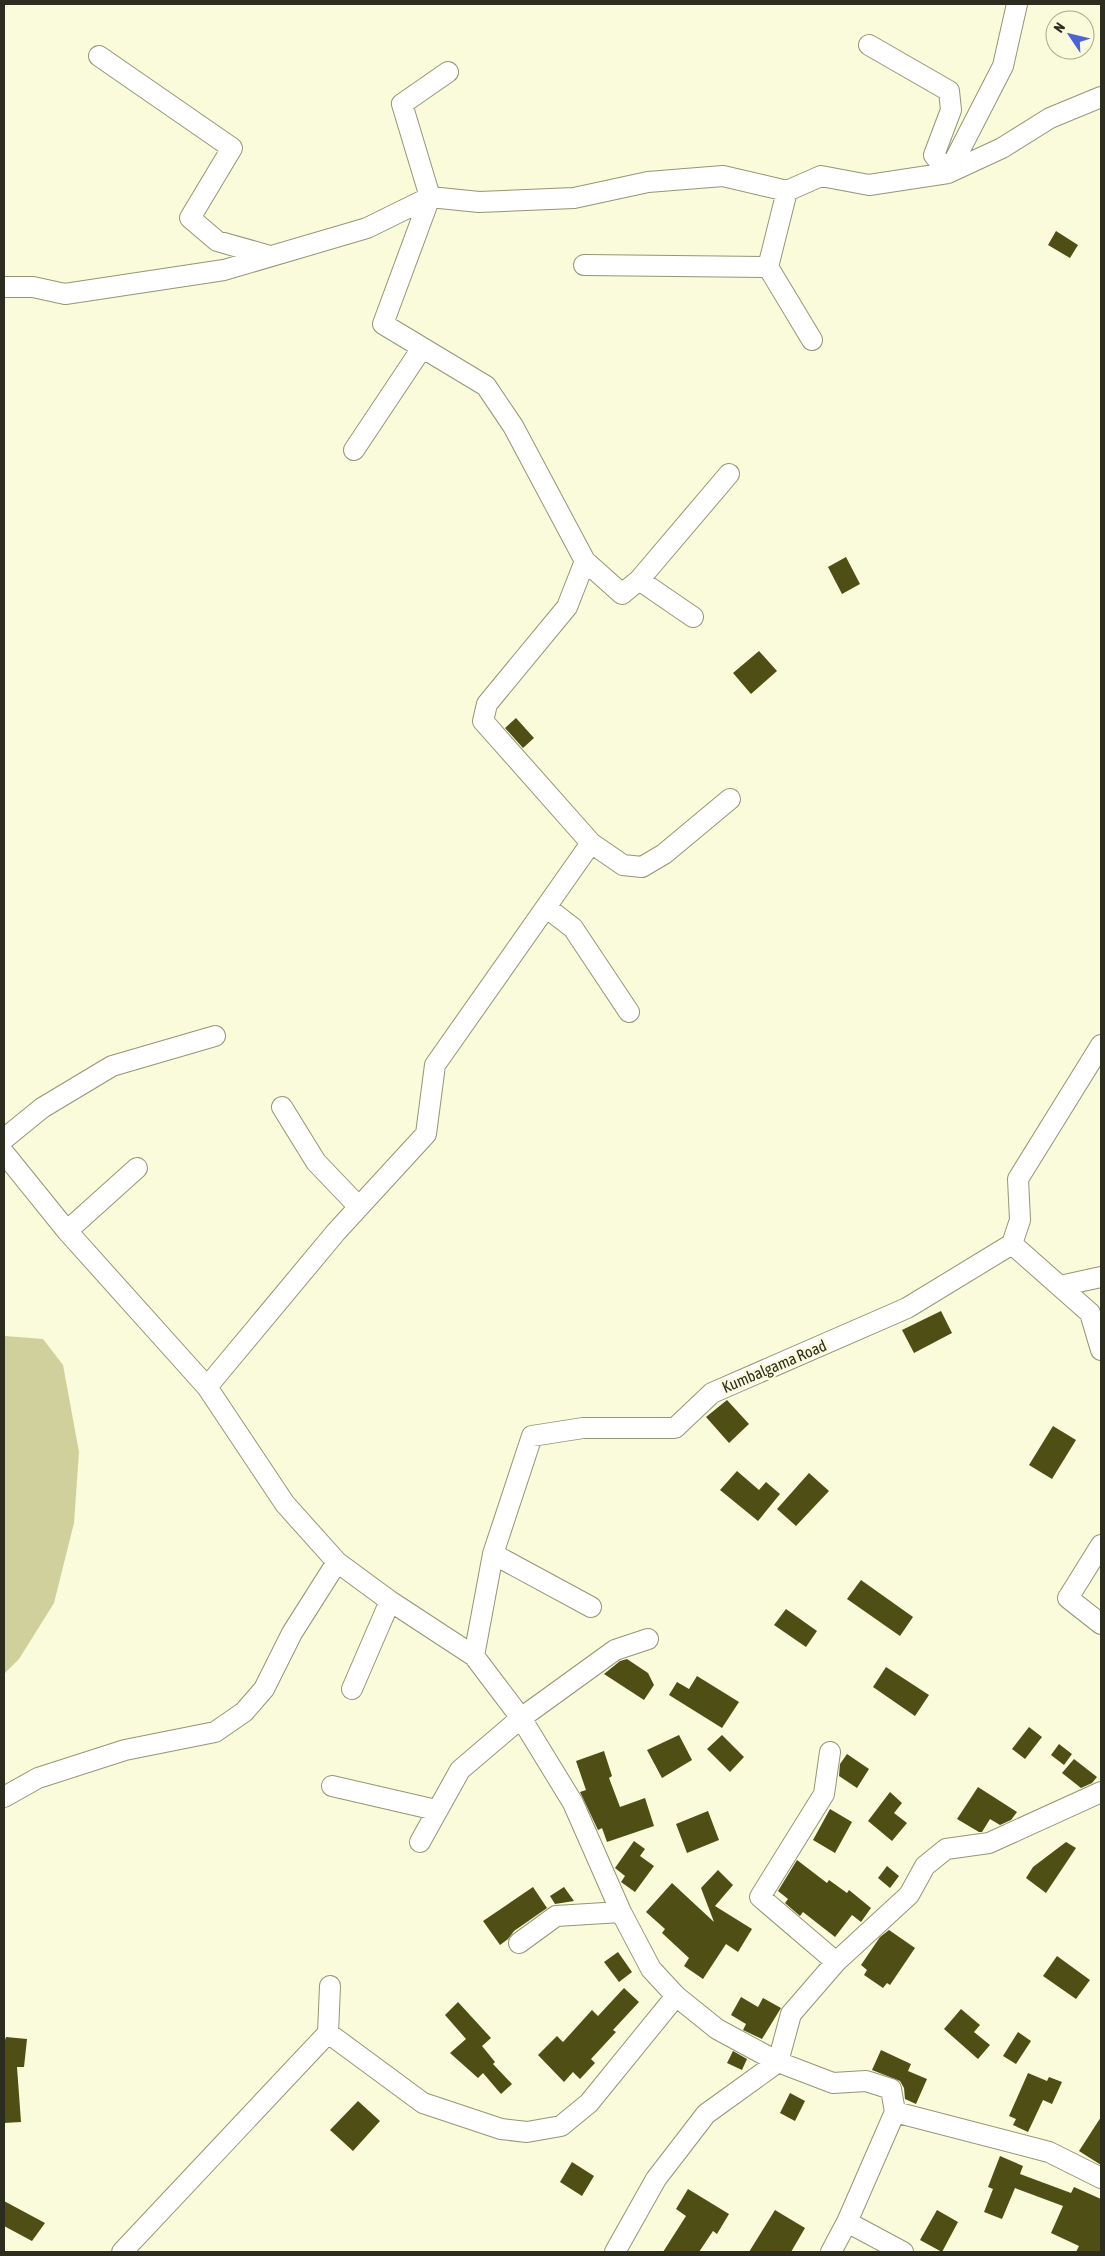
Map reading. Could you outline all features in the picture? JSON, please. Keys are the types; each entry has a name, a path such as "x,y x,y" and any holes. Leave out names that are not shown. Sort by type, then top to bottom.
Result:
{"street":[{"path":"948,173 1003,66 1017,4"},
{"path":"869,45 949,91 951,110 934,155 948,173"},
{"path":"100,56 232,148 190,218 217,241 270,256"},
{"path":"448,72 402,104 430,197 383,324 486,386 514,426 585,561 622,594 640,580 729,474"},
{"path":"4,286 33,287 65,294 224,270 367,228 430,197 479,202 574,198 648,182 723,176 787,191 821,176 869,184 948,173 1002,148 1050,118 1101,97"},
{"path":"787,191 768,268 812,340"},
{"path":"584,265 768,268"},
{"path":"354,450 422,348"},
{"path":"585,561 566,607 487,704 483,721 591,843 623,865 642,867 664,854 730,799"},
{"path":"640,580 693,617"},
{"path":"207,1387 359,1207 426,1134 435,1065 591,843"},
{"path":"547,908 573,928 629,1012"},
{"path":"4,1139 42,1108 112,1066 215,1036"},
{"path":"1101,1045 1018,1179 1020,1220 1012,1244 1090,1313 1101,1350"},
{"path":"282,1107 316,1162 359,1207"},
{"path":"4,1153 67,1231 207,1387 285,1504 337,1562 390,1601 474,1656 521,1718 572,1803 620,1912 652,1969 676,1996 717,2029 778,2062 833,2083 866,2081 892,2089 896,2112 847,2222 831,2252"},
{"path":"67,1231 137,1168"},
{"name":"Kumbalgama Road","path":"474,1656 493,1554 532,1436 583,1428 675,1428 712,1392 907,1308 1012,1244"},
{"path":"1060,1286 1101,1277"},
{"path":"1101,1545 1068,1598 1101,1624"},
{"path":"493,1554 591,1607"},
{"path":"4,1797 38,1778 125,1750 215,1732 244,1712 264,1689 292,1633 337,1562"},
{"path":"352,1689 390,1601"},
{"path":"420,1842 436,1810 460,1770 521,1718 615,1650 648,1639"},
{"path":"830,1752 824,1794 760,1897 836,1962"},
{"path":"332,1786 436,1810"},
{"path":"615,2252 656,2178 706,2114 778,2062 791,2014 836,1962 909,1896 925,1866 946,1849 989,1843 1101,1792"},
{"path":"519,1943 556,1916 620,1912"},
{"path":"122,2252 328,2032 330,1986"},
{"path":"328,2032 423,2103 501,2129 527,2132 561,2126 589,2103 676,1996"},
{"path":"896,2112 1049,2152 1101,2176"},
{"path":"847,2222 903,2252"}],"green space":[{"path":"5,1336 43,1339 63,1365 79,1452 74,1523 54,1603 19,1659 4,1674"}],"building":[{"path":"1056,231 1078,245 1070,258 1048,245"},
{"path":"846,557 860,584 842,594 828,567"},
{"path":"759,651 777,671 751,694 733,673"},
{"path":"516,718 534,738 523,748 505,728"},
{"path":"941,1311 952,1333 914,1353 902,1330"},
{"path":"727,1400 749,1424 729,1443 706,1417"},
{"path":"1053,1426 1076,1440 1052,1479 1029,1465"},
{"path":"737,1471 759,1490 766,1482 780,1494 758,1521 720,1490"},
{"path":"809,1473 829,1491 796,1526 777,1509"},
{"path":"861,1580 913,1617 900,1636 847,1599"},
{"path":"786,1609 817,1631 806,1647 774,1625"},
{"path":"627,1659 648,1673 654,1685 644,1700 604,1674 620,1661"},
{"path":"886,1667 929,1695 915,1716 873,1687"},
{"path":"697,1676 739,1702 722,1728 669,1695 677,1682 689,1689"},
{"path":"1029,1727 1042,1737 1025,1759 1012,1749"},
{"path":"679,1735 692,1760 662,1778 647,1750"},
{"path":"722,1735 744,1757 730,1772 707,1749"},
{"path":"1059,1744 1072,1754 1064,1765 1051,1755"},
{"path":"604,1751 612,1776 609,1778 620,1807 645,1798 654,1826 607,1842 602,1828 598,1830 580,1792 586,1790 576,1761"},
{"path":"847,1754 869,1769 857,1788 839,1776 840,1764"},
{"path":"1074,1759 1097,1777 1092,1783 1081,1788 1062,1773"},
{"path":"978,1787 1017,1812 1011,1820 1000,1825 990,1819 982,1832 979,1832 957,1819"},
{"path":"890,1792 902,1803 894,1813 907,1823 892,1841 868,1821"},
{"path":"830,1809 852,1822 835,1853 813,1840"},
{"path":"708,1811 719,1840 687,1853 676,1824"},
{"path":"634,1841 645,1849 640,1856 654,1866 635,1892 621,1882 625,1876 615,1868"},
{"path":"1066,1842 1076,1848 1046,1893 1026,1878 1033,1867"},
{"path":"797,1860 827,1883 829,1880 847,1893 849,1890 871,1908 861,1922 852,1915 835,1937 803,1912 800,1916 785,1903 788,1899 778,1891"},
{"path":"887,1866 899,1876 890,1888 878,1878"},
{"path":"718,1870 733,1885 715,1906 752,1929 738,1952 726,1944 703,1979 684,1966 689,1958 662,1933 665,1929 646,1912 672,1883 714,1922 701,1888"},
{"path":"533,1887 547,1908 514,1931 500,1945 483,1921"},
{"path":"564,1887 574,1901 555,1904 550,1896"},
{"path":"889,1930 915,1948 890,1985 887,1983 883,1988 864,1975 867,1970 861,1965 880,1937"},
{"path":"618,1952 632,1972 619,1982 604,1962"},
{"path":"1057,1956 1090,1980 1076,1999 1043,1976"},
{"path":"624,1988 639,2002 613,2030 616,2032 591,2059 595,2063 580,2079 573,2072 564,2082 538,2055 557,2036 563,2042 592,2010 598,2016"},
{"path":"741,1997 758,2007 763,1998 781,2008 762,2039 743,2030 746,2024 731,2015"},
{"path":"458,2002 491,2038 482,2046 495,2062 493,2064 512,2084 501,2094 483,2073 478,2078 450,2053 466,2039 445,2015"},
{"path":"961,2009 980,2025 974,2032 990,2045 978,2059 944,2029"},
{"path":"1018,2032 1031,2041 1016,2064 1003,2056"},
{"path":"6,2037 27,2039 24,2067 17,2067 21,2122 4,2123 4,2043"},
{"path":"881,2050 911,2064 908,2071 927,2079 916,2104 905,2099 904,2088 900,2081 872,2070"},
{"path":"733,2051 747,2059 742,2070 727,2063"},
{"path":"1028,2073 1047,2081 1049,2077 1062,2082 1052,2104 1043,2100 1028,2132 1013,2125 1016,2119 1009,2116"},
{"path":"790,2093 805,2101 795,2121 780,2113"},
{"path":"358,2101 380,2121 353,2151 330,2130"},
{"path":"1101,2117 1101,2165 1079,2151"},
{"path":"1000,2156 1023,2166 1020,2174 1071,2193 1074,2187 1101,2199 1101,2252 1076,2252 1079,2246 1051,2233 1063,2206 1015,2188 1002,2219 984,2212 993,2189 988,2187"},
{"path":"572,2162 594,2176 582,2196 560,2182"},
{"path":"688,2189 729,2214 717,2234 713,2231 699,2252 663,2252 686,2216 676,2209"},
{"path":"4,2201 45,2223 32,2241 4,2226"},
{"path":"775,2210 805,2228 791,2252 749,2252"},
{"path":"937,2210 958,2222 942,2252 920,2240"}]}
